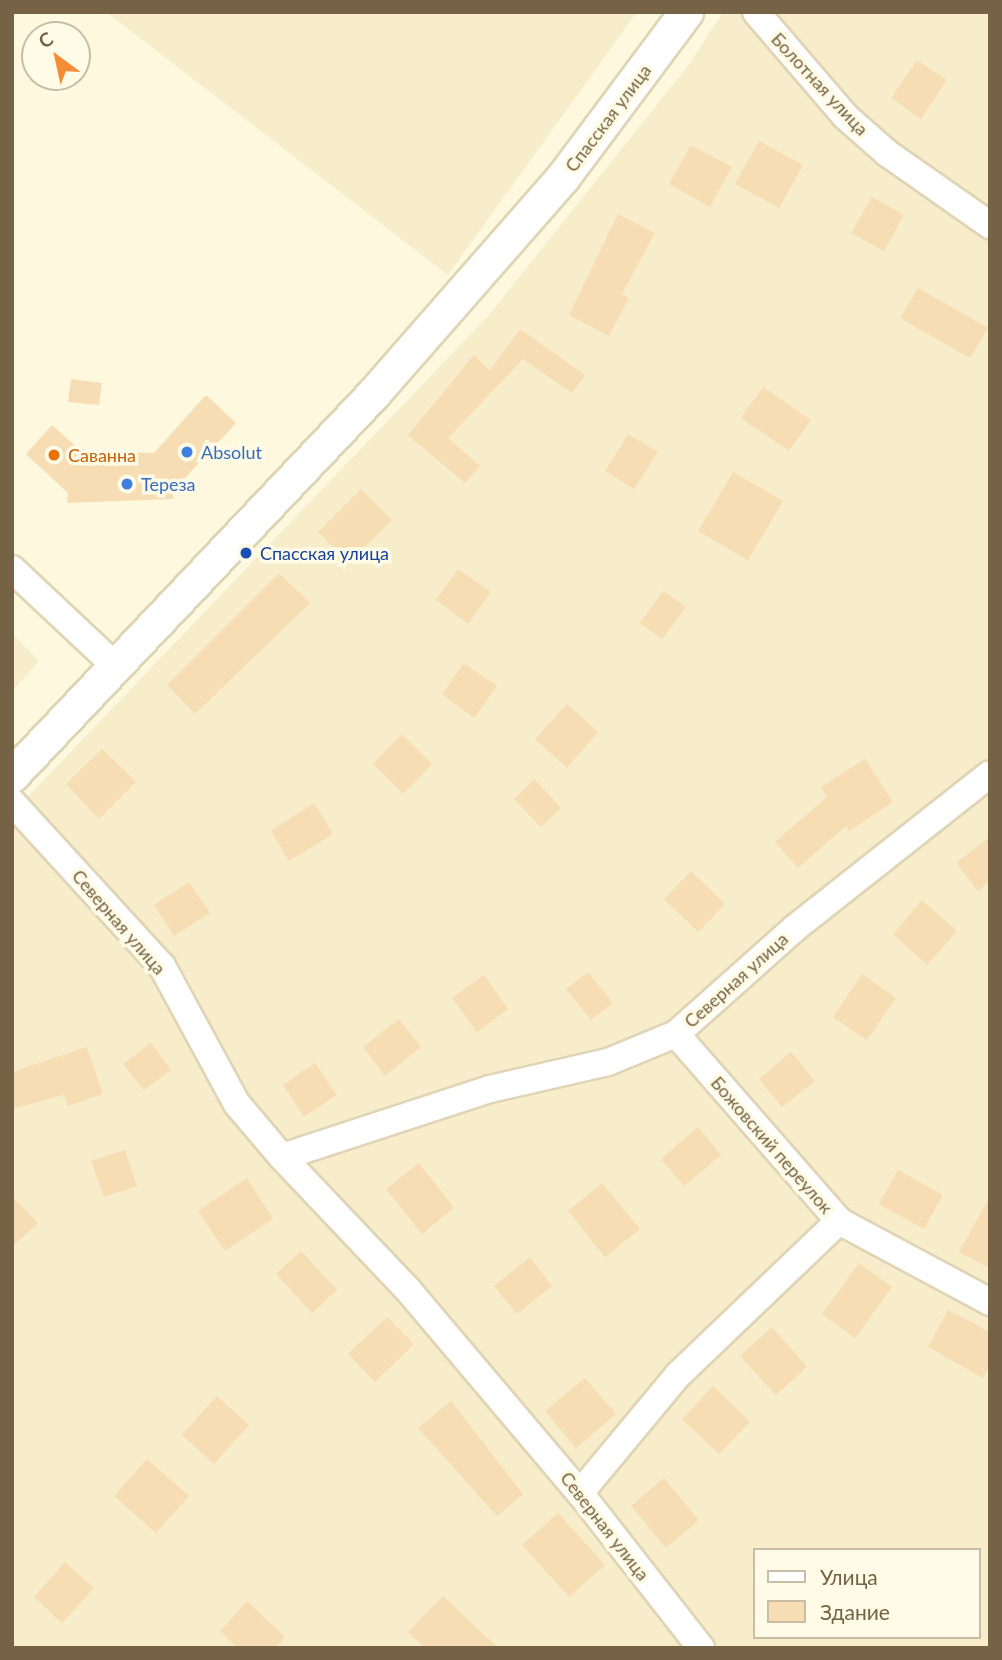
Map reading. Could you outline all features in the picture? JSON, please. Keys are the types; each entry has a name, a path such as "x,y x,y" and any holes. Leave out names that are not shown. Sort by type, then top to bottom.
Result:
{"street":[{"name":"Спасская улица","path":"12,775 113,664 400,363 563,177 686,12"},
{"name":"Болотная улица","path":"756,12 845,116 887,153 990,225"},
{"path":"12,569 113,664"},
{"name":"Северная улица","path":"282,1157 490,1089 608,1062 676,1034 794,928 990,774"},
{"name":"Северная улица","path":"12,802 162,966 237,1104 282,1157 409,1291 580,1493 701,1648"},
{"name":"Божовский переулок","path":"676,1034 839,1221 990,1302"},
{"path":"580,1493 678,1375 839,1221"}],"shaded area":[{"path":"106,12 637,12 448,275"},
{"path":"723,12 990,12 990,1648 12,1648 12,813 488,316 690,63"},
{"path":"12,634 39,661 12,691"}],"building":[{"path":"917,60 947,80 921,119 891,98"},
{"path":"759,141 803,165 779,208 735,184"},
{"path":"691,145 732,167 710,207 669,184"},
{"path":"872,197 904,215 884,251 851,233"},
{"path":"618,214 655,233 622,294 629,298 609,336 569,315"},
{"path":"918,288 988,328 970,358 900,318"},
{"path":"520,329 585,375 572,393 523,359 448,438 480,466 465,483 408,435 474,355 490,371"},
{"path":"71,379 102,383 99,405 68,402"},
{"path":"763,387 811,420 789,451 741,418"},
{"path":"206,395 236,423 173,491 173,499 67,503 68,493 26,454 52,425 81,451 154,453"},
{"path":"628,434 658,452 634,489 605,471"},
{"path":"733,472 783,501 748,560 698,531"},
{"path":"361,489 392,520 349,563 318,532"},
{"path":"458,569 491,592 468,624 436,600"},
{"path":"279,573 310,603 195,714 167,685"},
{"path":"663,591 686,607 662,639 640,623"},
{"path":"464,663 497,686 474,718 442,694"},
{"path":"567,704 598,732 567,768 535,739"},
{"path":"402,734 432,764 403,794 373,764"},
{"path":"102,749 136,782 99,819 66,784"},
{"path":"865,759 893,802 849,831 846,826 798,868 775,842 827,797 821,787"},
{"path":"534,779 561,808 541,827 514,799"},
{"path":"314,803 333,834 289,861 271,831"},
{"path":"990,837 990,881 978,891 956,863"},
{"path":"691,871 725,904 698,932 664,899"},
{"path":"189,882 210,913 174,936 154,905"},
{"path":"922,900 957,931 927,965 893,934"},
{"path":"588,972 613,1003 591,1020 566,989"},
{"path":"862,974 896,998 867,1040 833,1017"},
{"path":"484,975 508,1009 477,1032 452,998"},
{"path":"399,1019 421,1047 385,1076 363,1047"},
{"path":"151,1043 171,1070 144,1090 123,1064"},
{"path":"87,1047 103,1094 68,1106 64,1095 12,1109 12,1072"},
{"path":"791,1052 815,1081 782,1107 759,1079"},
{"path":"315,1063 337,1095 304,1117 283,1085"},
{"path":"698,1127 721,1155 684,1186 661,1159"},
{"path":"125,1150 137,1186 104,1197 91,1161"},
{"path":"419,1163 454,1208 422,1234 386,1189"},
{"path":"898,1170 943,1195 924,1229 879,1204"},
{"path":"247,1178 273,1219 225,1251 198,1211"},
{"path":"602,1183 640,1229 605,1257 568,1211"},
{"path":"12,1196 38,1223 12,1247"},
{"path":"990,1196 990,1268 959,1252"},
{"path":"301,1251 337,1290 312,1313 276,1274"},
{"path":"530,1257 552,1286 517,1314 494,1286"},
{"path":"859,1263 892,1287 855,1338 822,1314"},
{"path":"948,1310 990,1332 990,1366 983,1378 928,1347"},
{"path":"387,1317 414,1344 375,1382 348,1354"},
{"path":"772,1327 807,1367 776,1395 740,1356"},
{"path":"585,1378 616,1414 576,1448 545,1411"},
{"path":"713,1386 750,1422 719,1454 682,1419"},
{"path":"217,1396 249,1425 214,1464 182,1435"},
{"path":"451,1401 523,1494 497,1516 418,1428"},
{"path":"147,1459 189,1496 156,1533 114,1496"},
{"path":"664,1478 699,1520 666,1548 631,1506"},
{"path":"558,1513 605,1565 569,1597 522,1545"},
{"path":"65,1562 94,1588 62,1623 34,1597"},
{"path":"443,1596 498,1648 425,1648 408,1632"},
{"path":"247,1601 285,1637 275,1648 238,1648 220,1631"}],"place":[{"name":"Absolut","path":"187,452"},
{"name":"Саванна","path":"54,455"},
{"name":"Тереза","path":"127,484"},
{"name":"Спасская улица","path":"246,553"}]}
